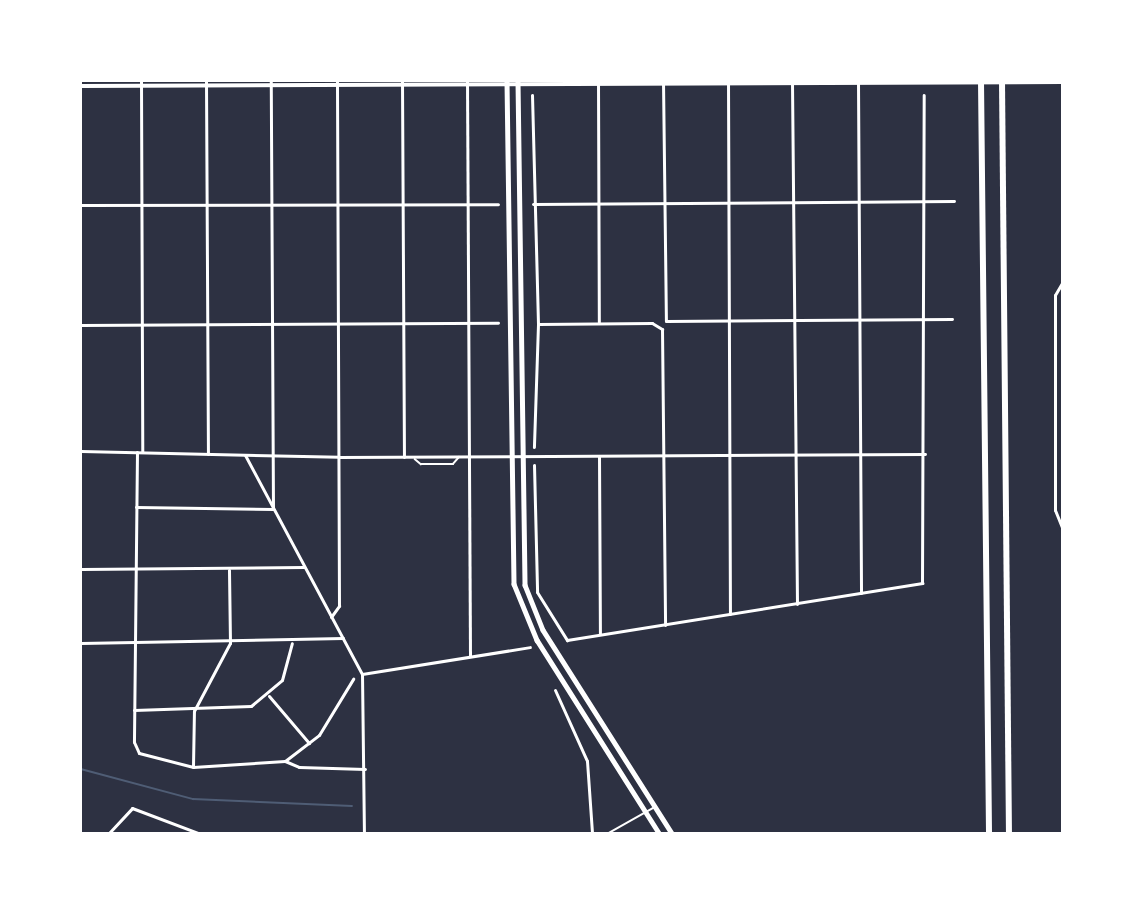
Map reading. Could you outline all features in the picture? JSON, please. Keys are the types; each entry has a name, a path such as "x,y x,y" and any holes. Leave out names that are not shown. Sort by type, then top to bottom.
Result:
{"highway":[{"path":"981,81 988,833"},
{"path":"1002,81 1009,833"}],"main road":[{"path":"507,83 511,562 520,605 659,833"},
{"path":"518,83 520,554 529,601 672,833"}],"street":[{"path":"663,82 666,321 951,320"},
{"path":"728,82 730,614"},
{"path":"792,82 797,604"},
{"path":"858,82 861,593"},
{"path":"81,86 141,83 1062,82"},
{"path":"141,83 142,452"},
{"path":"206,83 208,454"},
{"path":"271,83 273,509"},
{"path":"331,617 339,606 337,83"},
{"path":"402,83 404,457"},
{"path":"467,83 470,656"},
{"path":"599,83 599,323"},
{"path":"532,95 533,204 538,324 534,447"},
{"path":"534,465 535,582 542,606 565,639 797,604 924,581 926,454 924,95"},
{"path":"533,204 954,201"},
{"path":"81,205 498,204"},
{"path":"1062,283 1055,296 1056,519 1062,527"},
{"path":"81,325 498,323"},
{"path":"538,324 599,323 660,327 665,456 665,625"},
{"path":"1055,335 1062,335"},
{"path":"1055,398 1062,398"},
{"path":"81,451 339,458 926,454"},
{"path":"137,452 134,742 145,756 193,767 285,761 299,767 366,770"},
{"path":"245,455 362,674 366,770 364,833"},
{"path":"599,456 600,635"},
{"path":"1056,459 1062,459"},
{"path":"136,507 273,509"},
{"path":"81,569 229,570 304,567"},
{"path":"193,767 194,711 230,643 229,570"},
{"path":"81,642 292,643 343,638"},
{"path":"134,710 237,710 269,696 285,674 292,643"},
{"path":"362,674 530,646"},
{"path":"285,761 309,743 331,720 353,679"},
{"path":"555,690 587,761 592,833"},
{"path":"269,696 309,743"},
{"path":"109,833 132,808 198,833"}],"lane":[{"path":"414,457 421,464 453,464 459,457"},
{"path":"609,833 656,806"}],"waterway":[{"path":"81,769 193,799 352,806"}]}
